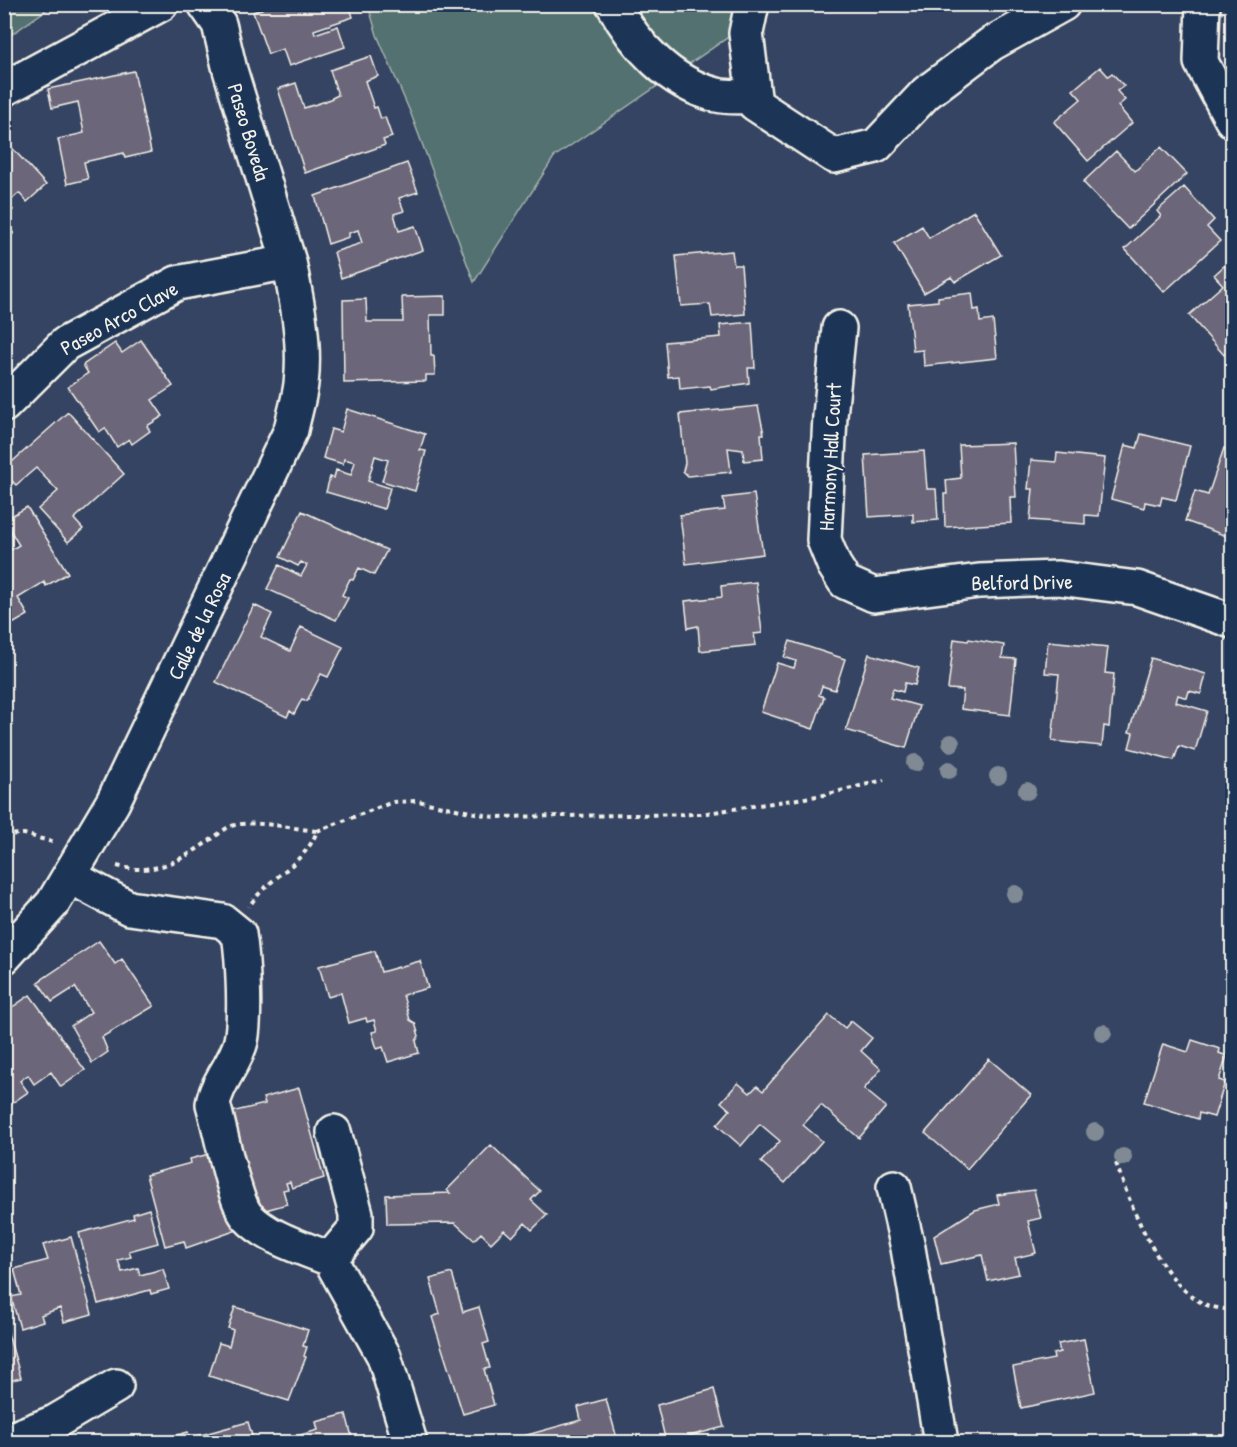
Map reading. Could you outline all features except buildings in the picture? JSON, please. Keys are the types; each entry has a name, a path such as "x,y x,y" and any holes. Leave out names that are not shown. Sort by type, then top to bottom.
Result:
{"street":[{"path":"4,89 161,4"},
{"name":"Paseo Boveda","path":"205,4 219,24 230,70 289,262"},
{"path":"614,4 625,25 650,57 690,86 718,95 754,97"},
{"path":"752,4 746,33 755,104 834,156 876,146 926,93 991,44 1063,4"},
{"path":"1203,4 1201,62 1233,120"},
{"name":"Paseo Arco Clave","path":"4,405 65,344 177,283 289,262"},
{"name":"Calle de la Rosa","path":"4,957 53,903 113,802 291,430 301,383 300,329 289,262"},
{"name":"Harmony Hall Court","path":"839,328 830,416 824,540 834,565 845,582"},
{"name":"Belford Drive","path":"845,582 874,595 979,581 1058,578 1137,588 1233,621"},
{"path":"76,865 129,908 223,921 239,934 242,954 241,1042 215,1092 213,1104 237,1193 245,1215 258,1226 330,1259 384,1356 410,1443"},
{"path":"330,1259 356,1228 356,1214 334,1132"},
{"path":"894,1187 908,1248 941,1443"},
{"path":"4,1442 55,1422 116,1386"}],"path":[{"path":"4,835 41,837 76,865 154,870 172,864 190,854 231,826 260,824 316,831 393,802 418,801 494,817 701,814 824,795 884,780"},
{"path":"234,929 257,893 312,846 316,831"},
{"path":"1116,1163 1131,1207 1152,1249 1166,1268 1187,1290 1208,1305 1233,1310"}],"green space":[{"path":"5,4 53,4 53,5 5,39"},
{"path":"368,5 775,5 554,157 474,282 411,114 377,35"}]}
